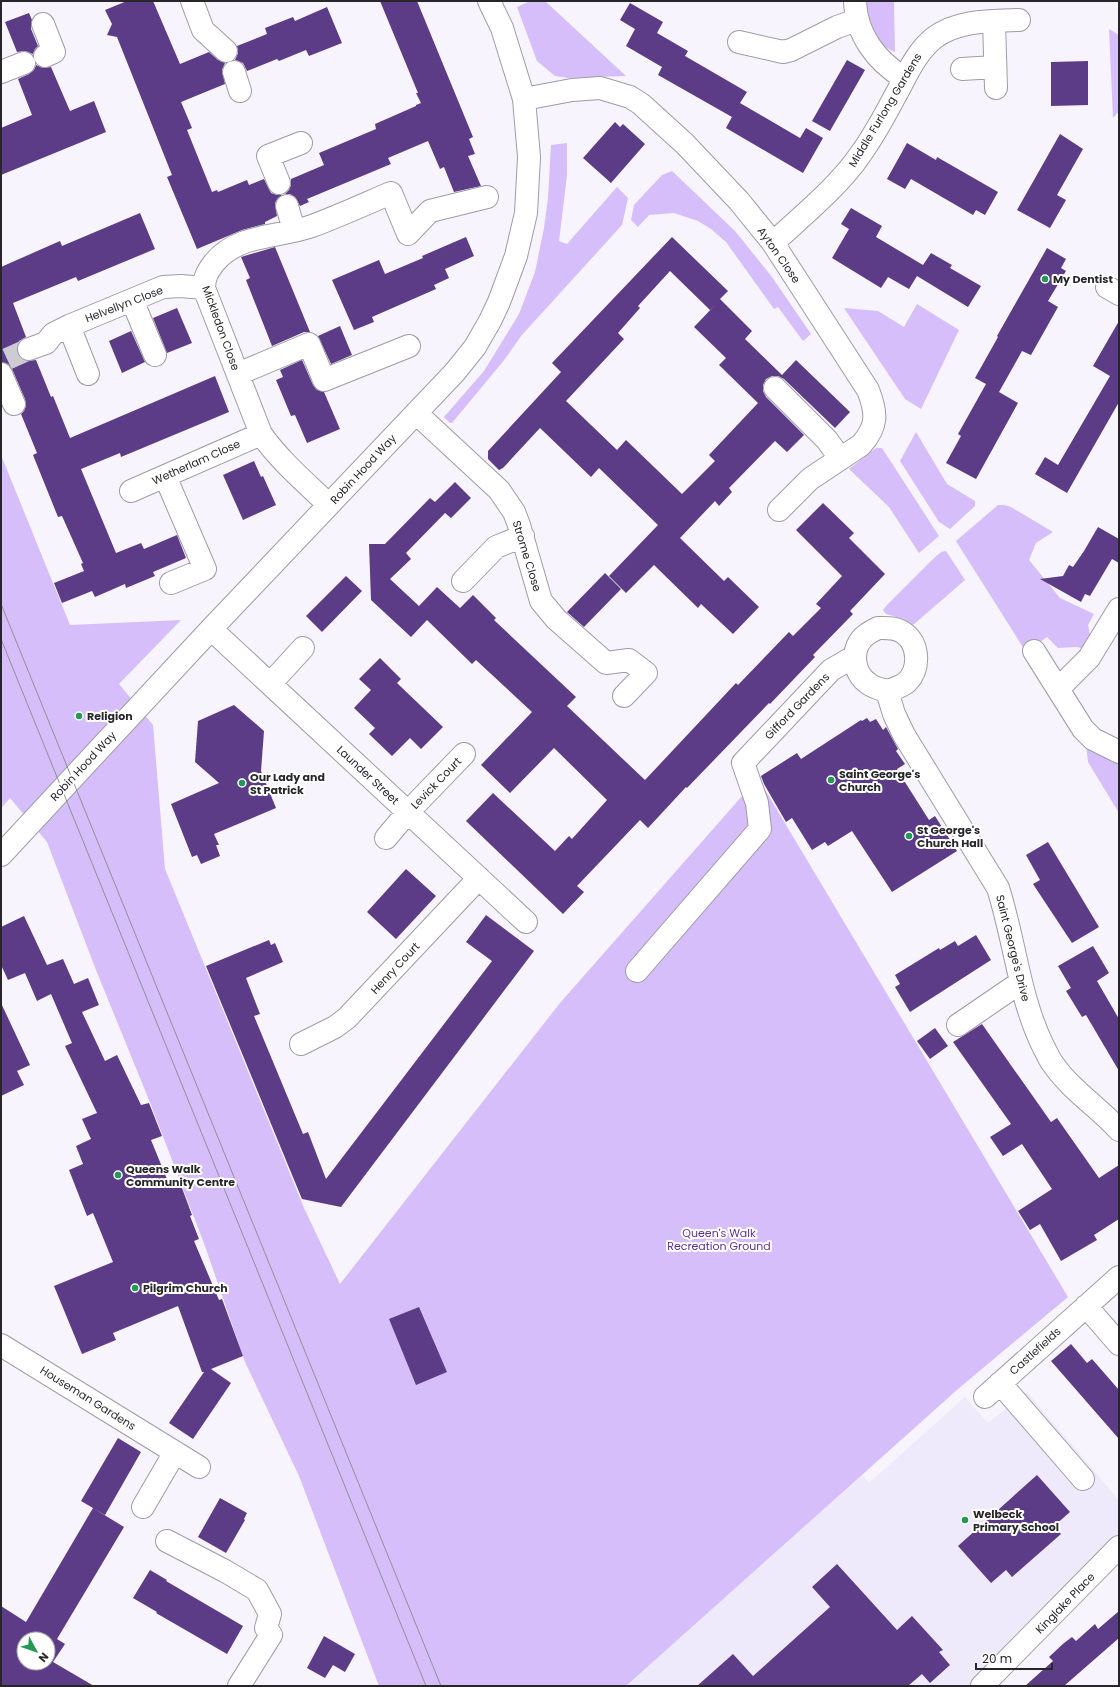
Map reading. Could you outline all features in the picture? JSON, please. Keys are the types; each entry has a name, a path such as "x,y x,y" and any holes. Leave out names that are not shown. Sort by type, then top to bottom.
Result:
{"street":[{"path":"194,1 204,30 226,51"},
{"name":"Robin Hood Way","path":"1,855 211,629 455,372 475,347 496,309 516,256 526,213 529,157 524,99 502,28 489,1"},
{"path":"739,42 783,52 791,50 837,27 856,11 861,31 873,52 904,78"},
{"name":"Middle Furlong Gardens","path":"773,243 850,170 880,123 904,78 923,49 935,37 961,26 994,21 1019,20"},
{"path":"962,69 996,77 994,21"},
{"path":"43,24 54,52 45,56"},
{"path":"1,72 24,64"},
{"name":"Ayton Close","path":"524,99 572,90 600,88 630,97 641,104 718,178 773,243 868,390 874,404 876,418 872,430 866,440 861,445 810,479 779,510"},
{"path":"279,184 268,156 300,143"},
{"name":"Mickledon Close","path":"329,505 286,465 261,434 204,288 204,280 207,272 224,253 248,240 310,227 392,194 408,234 430,211 488,197"},
{"path":"287,206 294,230"},
{"name":"Helvellyn Close","path":"88,374 49,338 163,287 181,286 204,288"},
{"path":"132,300 155,355"},
{"path":"238,374 310,344 324,380 409,346"},
{"path":"3,365 14,404"},
{"path":"775,388 827,440 840,458"},
{"name":"Strome Close","path":"416,413 499,490 514,512 523,536 541,601 556,619 606,663 629,660 646,673 624,696"},
{"name":"Wetherlam Close","path":"131,491 261,434"},
{"path":"165,476 205,569 171,583"},
{"path":"464,581 496,547 523,536"},
{"path":"1058,689 1090,658 1119,609"},
{"path":"878,628 891,628 905,634 914,646 917,660 911,677 906,683 887,691 869,685 861,677 856,667 855,656 859,643 866,635 878,628"},
{"name":"Launder Street","path":"211,629 526,922"},
{"path":"270,684 303,648"},
{"path":"1034,651 1083,729 1093,739 1119,752"},
{"name":"Gifford Gardens","path":"637,971 760,829 757,803 743,763 831,670 855,656"},
{"name":"Saint George's Drive","path":"887,691 894,714 904,734 998,888 1007,915 1026,1004 1036,1032 1053,1064 1084,1098 1110,1120 1119,1130"},
{"name":"Levick Court","path":"386,838 408,812 464,754"},
{"name":"Henry Court","path":"300,1044 335,1027 347,1018 480,878"},
{"path":"958,1025 1021,982"},
{"name":"Castlefields","path":"1083,1479 992,1390 1119,1276"},
{"path":"1086,1306 1119,1344"},
{"name":"Houseman Gardens","path":"1,1345 199,1467"},
{"path":"143,1507 175,1452"},
{"path":"167,1541 226,1571 257,1590 263,1599 270,1614 266,1628 271,1635 239,1686"},
{"name":"Kinglake Place","path":"993,1682 1119,1548"}],"shaded area":[{"name":"Welbeck Primary School","path":"1027,1392 1119,1500 1119,1541 974,1686 626,1686 862,1475 869,1483 965,1397 988,1423"}],"green space":[{"path":"530,1 545,1 626,76 568,78 555,76 537,61 517,7"},
{"path":"865,1 894,1 895,52 880,43 872,31"},
{"path":"1109,29 1119,35 1119,111 1113,118"},
{"path":"567,143 567,175 559,241 567,244 617,187 628,198 622,225 521,336 505,359 452,423 450,423 444,417 484,371 519,314 535,272 544,228 548,198 551,145"},
{"path":"672,171 735,231 772,277 811,334 803,341 778,307 774,309 726,242 711,229 698,221 674,213 649,215 638,227 631,220 634,205 662,175"},
{"path":"917,304 959,330 921,409 905,399 844,308 878,311 904,327"},
{"path":"916,432 947,484 975,501 975,506 950,529 939,522 900,461"},
{"path":"876,448 882,448 939,536 919,553 889,507 849,469"},
{"name":"Queen's Walk Recreation Ground","path":"1,455 70,625 181,620 119,684 153,725 165,869 304,1208 340,1284 560,1003 758,778 1068,1297 958,1389 626,1686 379,1686 299,1476 245,1362 205,1246 47,842 10,798 1,808"},
{"path":"998,505 1011,507 1053,532 1036,543 1029,560 1060,598 1094,614 1088,625 1092,644 1088,650 1077,647 1058,648 1047,637 1026,652 956,541"},
{"path":"946,551 965,580 913,625 904,619 886,614 883,610 887,605 933,559 941,552"},
{"path":"1086,745 1101,755 1119,762 1119,813 1088,762"}],"building":[{"path":"127,1 153,1 180,64 209,52 218,60 225,63 222,70 225,84 181,102 192,128 187,130 212,192 217,190 218,192 247,180 249,185 264,179 271,193 282,195 275,203 277,216 265,222 265,224 242,230 197,249 167,177 172,175 117,37 107,35 112,24 105,10"},
{"path":"380,1 417,1 473,137 469,139 475,154 468,156 481,186 454,192 444,167 440,169 428,141 388,158 391,164 307,199 309,202 300,206 295,197 290,194 285,194 291,185 291,179 324,165 319,153 376,129 375,124 421,103"},
{"path":"630,3 663,22 657,33 688,51 685,56 747,92 740,103 800,138 806,128 823,138 803,173 726,128 732,117 658,75 662,67 626,46 635,29 620,20"},
{"path":"327,7 342,43 309,56 306,50 279,61 277,59 247,71 243,63 235,60 238,53 237,46 267,34 265,28 293,17 295,21"},
{"path":"29,13 32,20 31,29 38,46 33,54 25,51 17,52 5,22"},
{"path":"847,60 865,70 830,131 812,121"},
{"path":"1088,61 1088,105 1051,106 1051,62"},
{"path":"36,65 43,68 51,67 70,111 94,101 106,132 1,175 1,128 32,115 18,79 29,74 34,70"},
{"path":"615,122 620,127 623,124 645,144 611,183 583,158"},
{"path":"1060,134 1083,149 1057,195 1066,200 1050,228 1017,210"},
{"path":"907,143 936,160 937,157 998,192 985,215 976,210 973,215 911,179 905,189 887,179"},
{"path":"851,208 882,226 876,237 923,265 931,253 952,265 950,268 981,286 968,307 917,276 909,289 888,277 881,288 832,258 849,229 841,224"},
{"path":"140,213 155,249 78,281 76,277 13,303 26,337 19,341 17,354 26,361 36,360 70,438 215,376 229,412 121,457 120,453 81,469 116,553 141,543 144,549 177,535 186,558 153,572 155,576 126,588 125,584 95,597 92,591 62,603 54,583 84,571 81,564 83,563 62,516 58,517 33,455 37,453 21,414 26,406 25,399 12,369 8,364 1,362 1,267 60,241 62,246"},
{"path":"466,237 474,256 445,269 449,278 434,285 436,289 372,317 374,322 354,330 332,280 379,260 385,274 423,258 422,256"},
{"path":"672,237 728,291 720,299 752,331 745,339 782,375 796,360 850,412 835,428 784,379 778,376 772,376 766,379 763,385 763,391 766,397 804,435 787,452 775,441 729,488 732,492 719,506 715,501 680,538 724,581 728,577 759,607 733,634 701,604 698,608 654,565 626,593 609,576 658,525 599,468 591,477 540,428 503,468 499,470 488,459 488,451 561,372 552,363","holes":["670,271 710,310 716,304 694,327 726,358 719,365 758,403 709,455 715,461 682,494 626,440 617,450 566,401 624,339 618,333 640,308 638,306"]},
{"path":"275,247 310,332 304,332 272,346 246,280 250,278 241,257"},
{"path":"1047,248 1066,259 1061,268 1066,271 1048,301 1058,307 1031,355 1022,351 999,392 1018,403 976,479 946,463 961,436 958,434 986,384 975,378"},
{"path":"177,308 192,343 167,353 153,318"},
{"path":"1119,321 1119,402 1067,493 1035,474 1045,457 1058,465 1110,376 1093,366"},
{"path":"340,326 352,355 331,364 318,336"},
{"path":"131,331 145,362 122,373 109,341"},
{"path":"302,360 313,385 317,390 324,392 340,429 307,443 295,415 291,416 276,380 283,377 280,370"},
{"path":"254,461 261,477 263,476 276,505 243,520 223,475"},
{"path":"455,482 471,498 451,518 445,513 406,553 411,559 390,579 419,606 437,587 460,608 473,595 496,618 494,620 576,697 567,706 645,780 736,683 738,685 789,632 793,636 821,608 816,604 842,576 796,530 823,503 854,533 849,538 885,574 850,611 853,614 813,655 815,657 687,788 686,787 648,828 640,820 577,886 584,892 563,914 466,821 493,793 555,851 569,836 572,839 607,800 554,748 510,793 481,765 532,712 476,660 472,664 427,620 411,637 371,600 369,544 385,544 430,498 435,502"},
{"path":"1098,527 1119,539 1119,563 1112,559 1090,596 1085,594 1081,602 1040,579 1063,576 1069,565 1073,567"},
{"path":"605,573 621,589 584,627 567,612"},
{"path":"346,576 362,591 322,632 306,616"},
{"path":"380,658 401,679 397,683 443,727 421,749 410,738 392,756 369,734 375,728 354,708 371,690 359,679"},
{"name":"Our Lady and St Patrick","path":"234,705 264,731 261,771 276,808 214,834 219,845 216,845 220,856 201,864 197,855 192,857 171,804 219,783 195,762 198,721"},
{"name":"Saint George's Church","path":"867,718 870,722 876,719 883,730 886,727 898,749 896,751 905,764 897,769 929,820 935,816 957,851 892,892 852,831 828,846 825,842 812,850 792,818 786,822 761,776 797,753 801,759 861,720 862,721"},
{"path":"1048,842 1099,927 1072,943 1033,884 1040,880 1026,855"},
{"path":"406,869 436,896 396,939 367,912"},
{"path":"486,915 534,951 341,1207 302,1199 206,966 269,940 271,945 275,943 283,962 246,978 260,1014 254,1016 303,1134 308,1132 326,1179 492,961 466,942"},
{"path":"24,916 47,965 63,959 74,984 88,978 99,1005 82,1012 105,1061 117,1055 141,1105 149,1103 162,1136 151,1140 169,1184 179,1180 199,1239 194,1241 219,1300 222,1299 243,1356 211,1369 231,1383 193,1439 169,1423 204,1372 202,1372 178,1306 113,1333 116,1340 82,1354 54,1286 113,1262 93,1213 87,1216 69,1170 83,1164 76,1146 91,1139 82,1119 97,1113 65,1046 72,1043 51,994 37,1001 25,973 8,980 1,965 1,927"},
{"path":"976,935 991,960 910,1012 895,987 900,984 895,975 939,948 940,950 955,941 958,946"},
{"path":"1093,946 1109,973 1097,981 1119,1019 1119,1071 1086,1015 1082,1017 1066,991 1071,988 1058,966"},
{"path":"1,1003 30,1065 17,1071 24,1085 1,1096"},
{"path":"982,1024 1051,1122 1057,1118 1099,1178 1119,1165 1119,1219 1094,1235 1097,1240 1061,1261 1040,1224 1030,1230 1018,1211 1052,1189 1022,1144 1003,1156 990,1137 1011,1124 953,1042"},
{"path":"935,1028 948,1046 930,1059 917,1041"},
{"path":"419,1307 447,1372 416,1385 389,1319"},
{"path":"1071,1344 1087,1363 1092,1359 1119,1390 1119,1439 1051,1361"},
{"path":"118,1438 141,1452 105,1515 81,1501"},
{"path":"1037,1475 1070,1512 1054,1526 1061,1534 1012,1577 1006,1570 991,1583 958,1546"},
{"path":"220,1498 247,1513 244,1519 245,1520 226,1553 198,1537"},
{"path":"93,1508 124,1527 57,1639 65,1644 56,1658 56,1631 16,1631 16,1671 56,1671 56,1664 94,1686 1,1686 1,1606 26,1622"},
{"path":"837,1564 897,1630 912,1616 943,1650 939,1652 950,1665 930,1683 922,1674 908,1686 697,1686 733,1654 753,1676 830,1607 812,1587"},
{"path":"150,1570 243,1626 227,1654 133,1598"},
{"path":"1119,1611 1119,1638 1064,1686 1025,1686 1053,1661 1049,1657 1064,1643 1072,1637 1076,1641 1095,1624 1098,1629"},
{"path":"324,1636 355,1654 345,1672 333,1665 325,1678 307,1668"}],"tunnel":[{"path":"7,359 29,349"}],"tram line":[{"path":"1,604 441,1686"},
{"path":"1,639 426,1686"}],"place":[{"name":"My Dentist","path":"1045,279"},
{"name":"Religion","path":"79,716"},
{"name":"Saint George's Church","path":"831,780"},
{"name":"Our Lady and St Patrick","path":"242,783"},
{"name":"St George's Church Hall","path":"909,836"},
{"name":"Queens Walk Community Centre","path":"118,1175"},
{"name":"Pilgrim Church","path":"135,1288"},
{"name":"Welbeck Primary School","path":"965,1520"}]}
